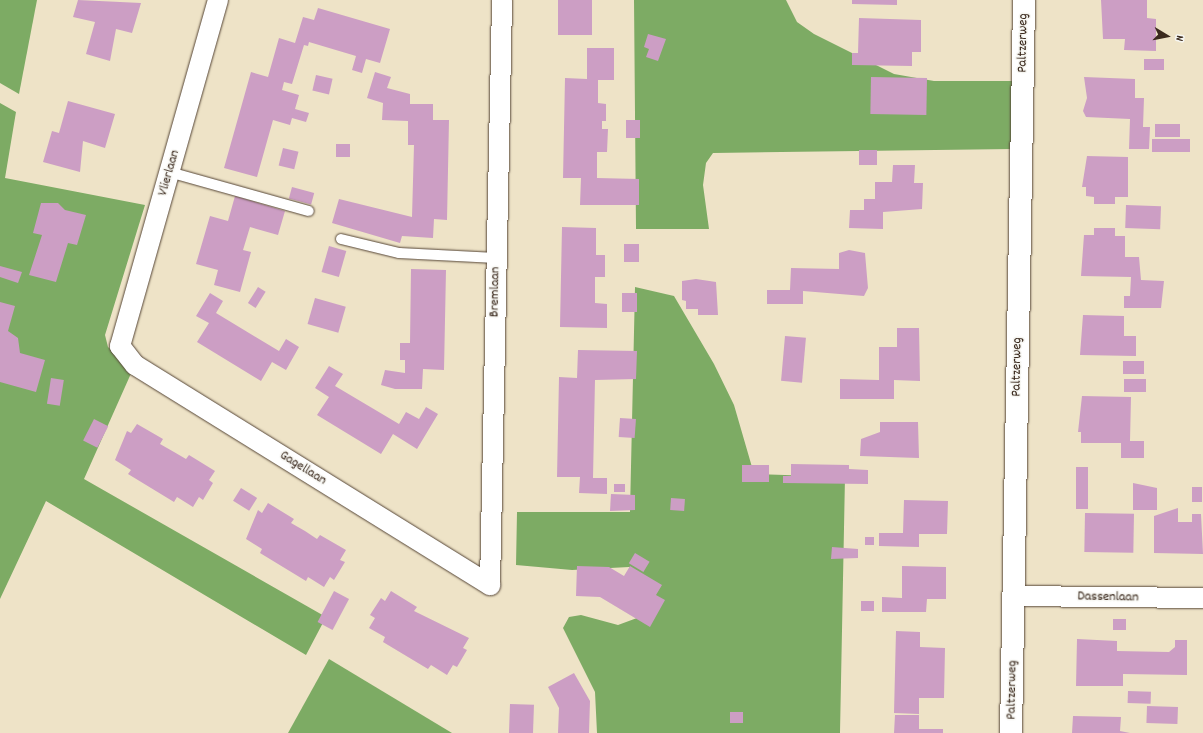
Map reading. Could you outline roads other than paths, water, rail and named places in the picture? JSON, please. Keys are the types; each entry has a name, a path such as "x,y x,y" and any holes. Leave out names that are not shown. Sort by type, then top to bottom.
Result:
{"street":[{"name":"Vlierlaan","path":"120,346 218,0"},
{"name":"Bremlaan","path":"490,585 500,0"},
{"name":"Paltzerweg","path":"1011,733 1024,0"},
{"name":"Gagellaan","path":"120,346 135,365 490,585"},
{"name":"Dassenlaan","path":"1013,596 1203,598"}],"lane":[{"path":"169,172 309,211"},
{"path":"341,239 399,253 496,258"}]}
